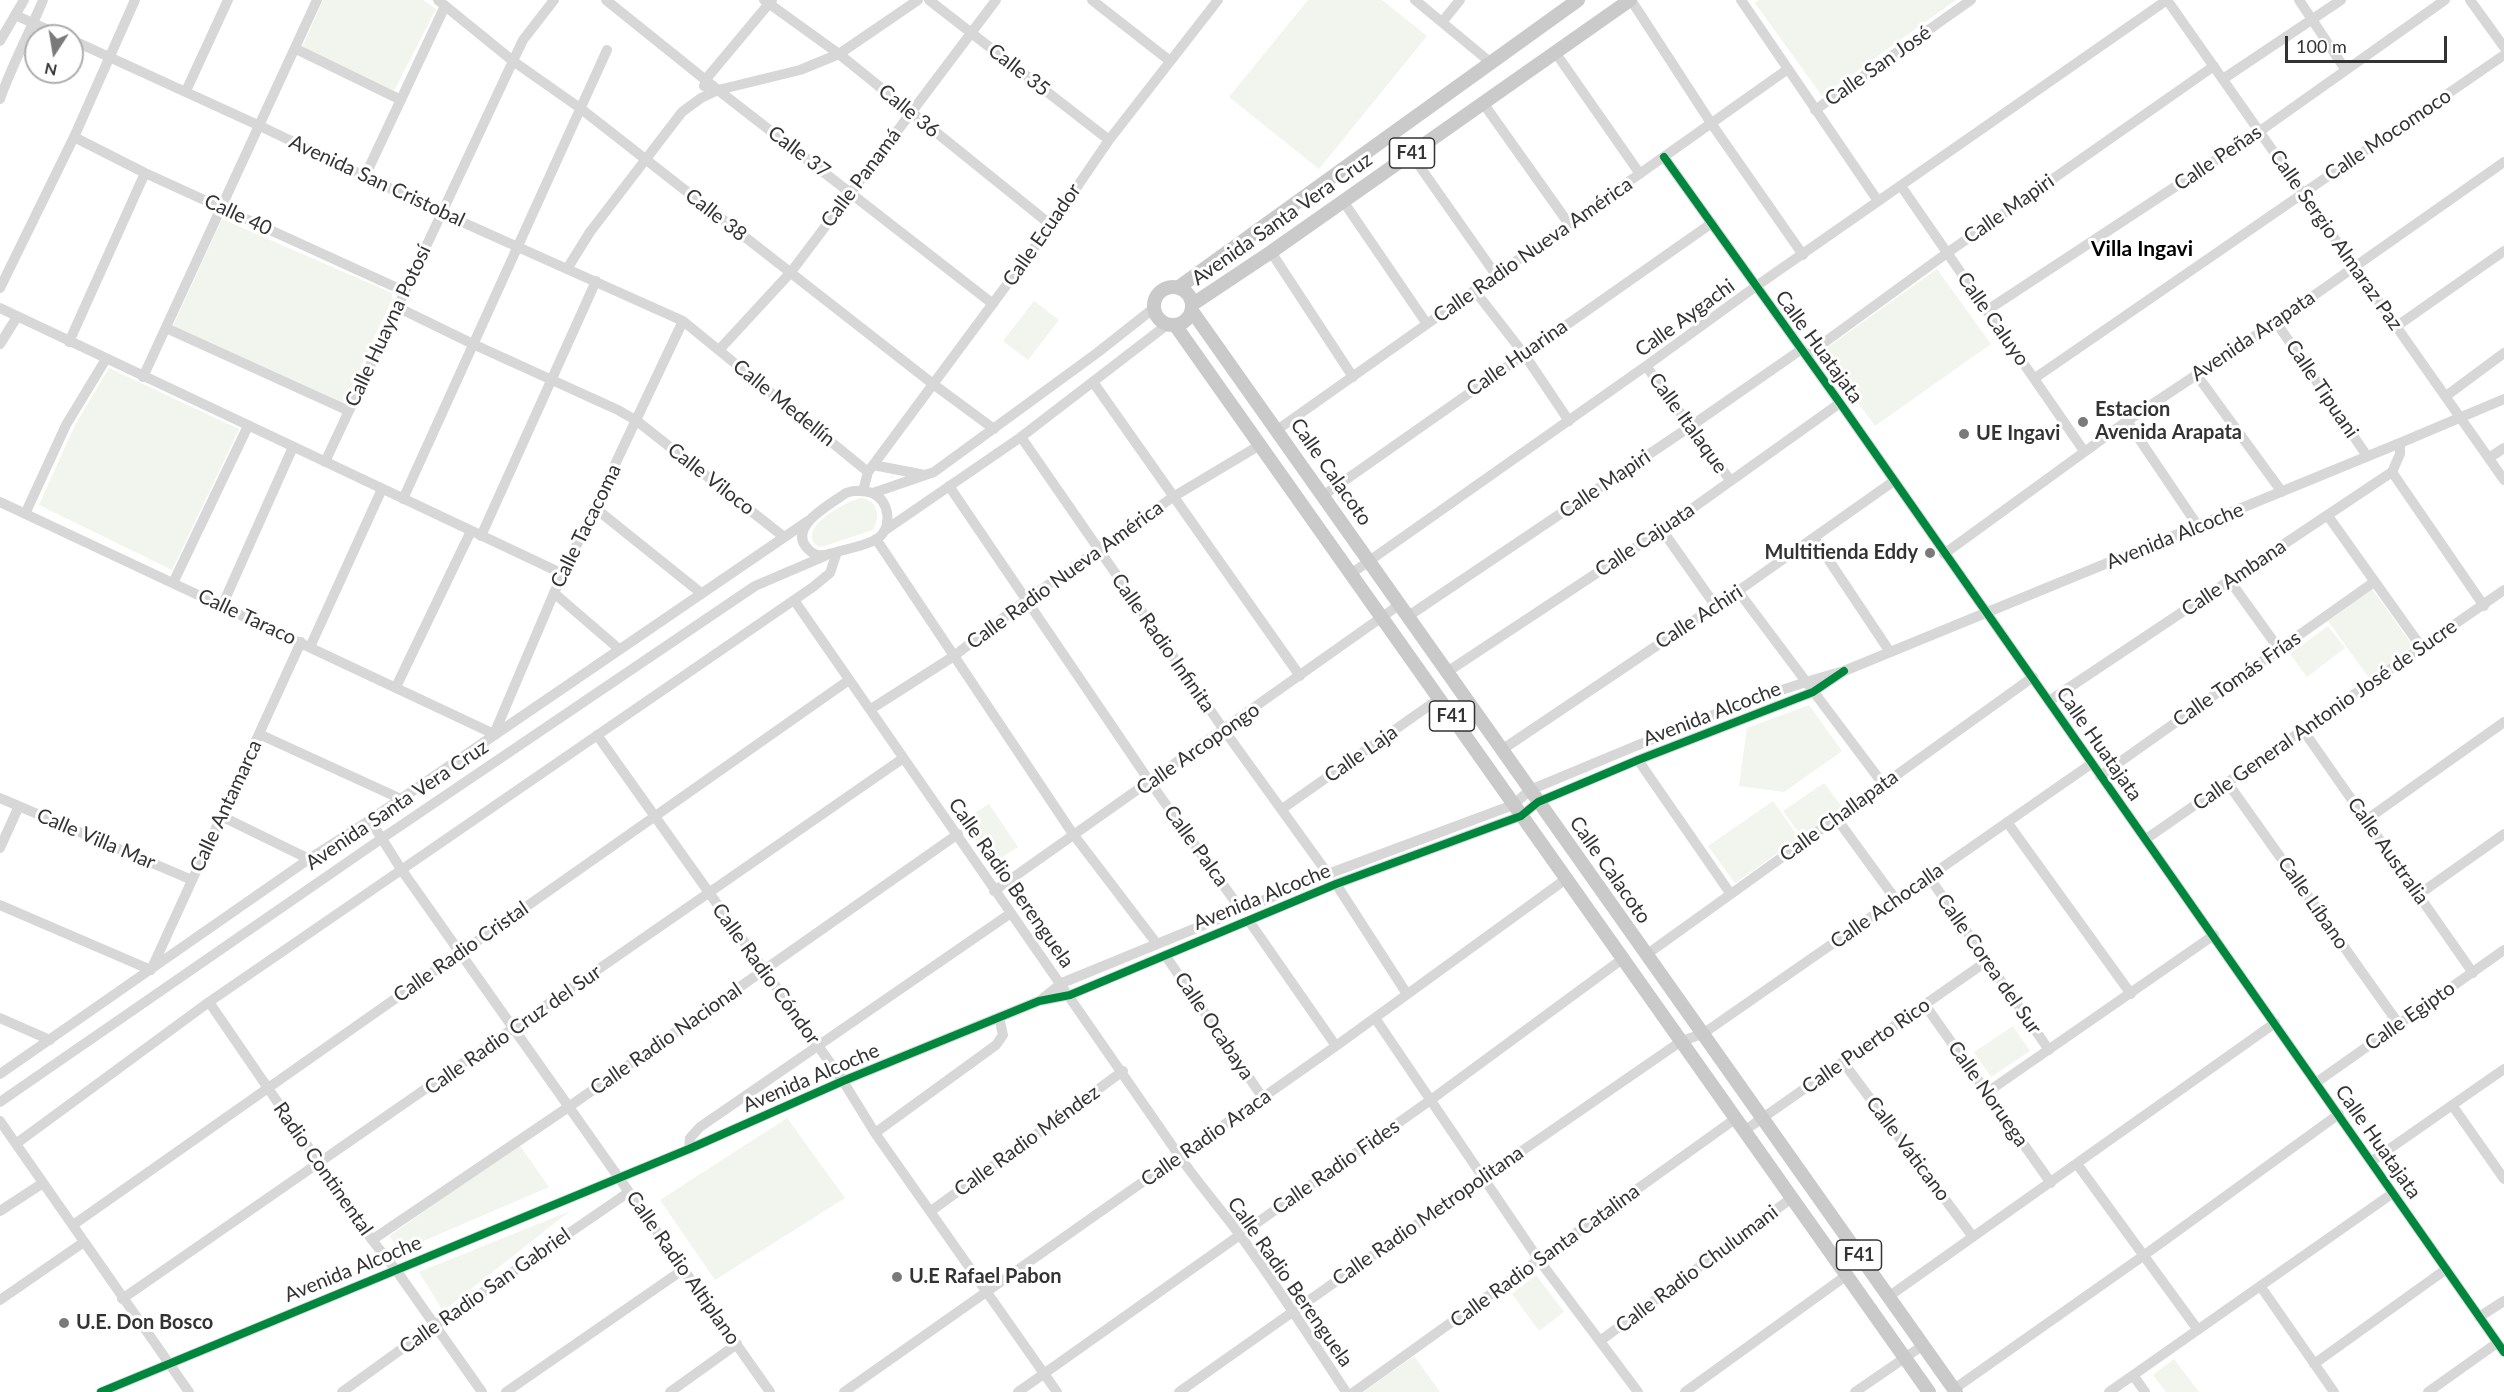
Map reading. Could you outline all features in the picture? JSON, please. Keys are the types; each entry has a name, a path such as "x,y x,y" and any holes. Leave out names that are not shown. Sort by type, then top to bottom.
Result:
{"main road":[{"name":"Avenida Santa Vera Cruz","path":"1179,287 1576,0"},
{"name":"Avenida Santa Vera Cruz","path":"1192,308 1630,0"},
{"path":"1179,287 1191,296 1192,308 1183,323 1172,325 1156,315 1154,308 1158,294 1164,289 1179,287"},
{"name":"Calle Calacoto","path":"1192,308 1403,611 1503,749 1646,955 1704,1033 1955,1391"},
{"name":"Calle Calacoto","path":"1172,325 1352,573 1622,960 1793,1197 1929,1392"}],"street":[{"path":"0,41 24,0"},
{"path":"15,15 33,24 43,0"},
{"path":"0,288 74,136 135,0"},
{"path":"186,91 228,0"},
{"path":"143,377 317,0"},
{"name":"Calle Huayna Potosí","path":"325,462 513,61 524,40 554,0"},
{"name":"Calle 37","path":"606,0 993,304"},
{"path":"567,269 590,232 682,112 701,98 718,90 800,70 839,54 918,0"},
{"name":"Calle 35","path":"928,0 1109,140"},
{"name":"Calle Panamá","path":"720,350 791,273 996,0"},
{"path":"1092,0 1170,61"},
{"name":"Calle Ecuador","path":"871,468 1051,225 1109,140 1218,0"},
{"path":"1415,0 1490,62"},
{"path":"1442,22 1461,0"},
{"path":"1630,0 1711,123 1803,255"},
{"path":"1741,0 1878,201"},
{"name":"Calle San José","path":"1815,110 1971,0"},
{"name":"Calle Aygachi","path":"1352,573 1901,186 2154,4 2167,0"},
{"name":"Calle Sergio Almaraz Paz","path":"2167,0 2504,480"},
{"path":"2299,0 2346,69"},
{"path":"2223,79 2341,0"},
{"name":"Calle Peñas","path":"1986,310 2260,131 2445,0"},
{"path":"2470,0 2504,47"},
{"path":"701,98 705,80 769,1"},
{"name":"Calle 36","path":"769,1 839,54 1051,225"},
{"path":"365,176 442,3"},
{"name":"Calle 38","path":"442,3 513,61 580,108 933,384 994,429"},
{"path":"0,99 24,40"},
{"name":"Avenida San Cristobal","path":"84,45 186,91 441,213 596,280 683,321"},
{"path":"296,49 399,99"},
{"path":"403,499 475,345 607,50"},
{"path":"1555,52 1640,174"},
{"name":"Calle Mocomoco","path":"2035,378 2504,55"},
{"name":"Calle Mapiri","path":"1403,611 1804,352 2214,66"},
{"name":"Calle Radio Nueva América","path":"1277,430 1788,69"},
{"path":"1483,103 1569,224"},
{"name":"Calle 40","path":"74,136 145,173 404,291"},
{"path":"1411,154 1496,275"},
{"name":"Calle Huatajata","path":"1664,157 2033,677 2091,764 2214,935 2504,1352"},
{"name":"Avenida Arapata","path":"1944,554 2127,421 2276,322 2504,162"},
{"path":"69,342 145,173"},
{"name":"Calle Caluyo","path":"1901,186 2084,452"},
{"path":"1343,201 1426,324"},
{"name":"Calle Huarina","path":"1324,495 1712,223"},
{"path":"2397,326 2504,251"},
{"path":"1271,252 1353,377"},
{"path":"396,687 553,379 596,280"},
{"path":"1475,291 1524,354 1569,421"},
{"path":"397,307 475,345 553,379 637,421"},
{"path":"0,308 563,574"},
{"path":"868,492 934,472 1154,308"},
{"path":"0,344 17,317"},
{"name":"Calle Medellín","path":"683,321 871,468"},
{"name":"Calle Tacacoma","path":"494,734 554,593 683,321"},
{"name":"Calle Tipuani","path":"2276,322 2367,456"},
{"path":"880,535 1021,437 1172,325"},
{"path":"166,328 349,411"},
{"path":"2446,396 2504,353"},
{"path":"25,514 66,425 106,359"},
{"name":"Calle Italaque","path":"1647,366 1730,480"},
{"path":"2196,374 2282,492"},
{"path":"1093,382 1300,676"},
{"name":"Avenida Alcoche","path":"1039,1001 1062,983 1328,874 1517,810 1530,790 1659,737 1806,681 1844,671 2504,399"},
{"name":"Calle Cajuata","path":"1447,672 1662,530 1840,403"},
{"name":"Calle Viloco","path":"637,421 784,537"},
{"path":"2127,421 2198,526"},
{"path":"172,583 248,426"},
{"name":"Calle Radio Infinita","path":"1021,437 1224,730 1328,874"},
{"path":"2400,443 2400,454 2392,472 2484,606"},
{"name":"Calle Radio Nueva América","path":"871,709 954,656 1025,601 1173,497 1260,445"},
{"path":"222,606 293,447"},
{"path":"2489,458 2504,448"},
{"path":"868,492 871,468 926,475"},
{"name":"Calle Ambana","path":"2049,700 2392,472"},
{"name":"Calle Achiri","path":"1503,749 1738,591 1894,482"},
{"name":"Calle Palca","path":"949,486 1025,601 1241,909"},
{"name":"Calle Antamarca","path":"151,970 259,734 382,489"},
{"path":"868,492 887,509 888,520 880,535"},
{"name":"Avenida Santa Vera Cruz","path":"0,1074 309,859 401,799 846,493 868,492"},
{"name":"Calle Taraco","path":"0,502 494,734"},
{"path":"596,508 701,593"},
{"path":"2328,516 2422,648"},
{"path":"808,521 802,534 802,542 811,552 825,556"},
{"path":"1662,530 1715,605"},
{"path":"880,535 954,656 1073,834 1157,944"},
{"name":"Avenida Santa Vera Cruz","path":"0,1102 381,839 755,586 880,535"},
{"path":"1814,538 1890,652"},
{"path":"17,1143 208,1002 794,600 830,573 837,552"},
{"path":"2230,581 2279,649"},
{"name":"Calle Tomás Frías","path":"2100,776 2374,582"},
{"name":"Calle General Antonio José de Sucre","path":"2146,839 2504,590"},
{"path":"1738,591 1883,784"},
{"path":"554,593 619,649"},
{"name":"Calle Radio Berenguela","path":"794,600 871,709 902,759 958,834 994,891 1123,1071 1180,1157 1240,1235 1293,1311 1346,1392"},
{"name":"Calle Arcopongo","path":"994,891 1382,616 1403,611"},
{"name":"Avenida Alcoche","path":"689,1149 843,1081 999,1017 1039,1001 1070,995 1638,760 1813,692 1844,671"},
{"name":"Calle Challapata","path":"1646,955 2033,677"},
{"name":"Calle Radio Cristal","path":"73,1224 849,680"},
{"name":"Calle Laja","path":"1282,809 1440,698"},
{"path":"2366,820 2504,722"},
{"name":"Calle Australia","path":"2303,730 2473,972"},
{"path":"259,734 401,799"},
{"name":"Calle Radio Cóndor","path":"597,735 653,817 843,1081 875,1133 1057,1392"},
{"name":"Calle Radio Cruz del Sur","path":"122,1299 902,759"},
{"path":"1638,760 1730,893"},
{"name":"Calle Achocalla","path":"1680,1042 1704,1033 2091,764"},
{"name":"Calle Líbano","path":"2227,782 2398,1023"},
{"name":"Calle Villa Mar","path":"0,798 192,880"},
{"path":"0,848 18,806"},
{"path":"221,816 309,859"},
{"path":"1837,819 1896,900"},
{"name":"Calle Radio Altiplano","path":"370,820 400,869 461,951 770,1392"},
{"path":"2007,822 2131,993"},
{"name":"Calle Radio Nacional","path":"372,1240 570,1106 958,834"},
{"path":"2418,895 2504,834"},
{"name":"Calle Corea del Sur","path":"1929,877 2049,1050"},
{"name":"Calle Radio Araca","path":"844,1392 1180,1157 1566,879"},
{"path":"1336,884 1407,993"},
{"path":"0,905 151,970"},
{"path":"619,1178 689,1149 690,1138 700,1127 1011,913"},
{"path":"1249,921 1336,1046"},
{"path":"1986,1093 2214,935"},
{"name":"Calle Egipto","path":"2317,1082 2504,950"},
{"name":"Calle Ocabaya","path":"1165,955 1263,1098"},
{"name":"Calle Radio Fides","path":"1018,1392 1432,1099 1622,960"},
{"name":"Calle Puerto Rico","path":"1744,1131 1987,961"},
{"name":"Radio Continental","path":"208,1002 372,1240 396,1270 482,1392"},
{"name":"Calle Noruega","path":"1925,1005 2051,1183"},
{"path":"875,1133 996,1045 1003,1035 999,1017"},
{"path":"0,1018 50,1040"},
{"path":"1375,1018 1539,1260 1638,1392"},
{"path":"1888,1297 2275,1023"},
{"name":"Calle Radio Metropolitana","path":"1179,1392 1680,1042"},
{"name":"Calle Vaticano","path":"1843,1062 1973,1237"},
{"path":"2372,1161 2504,1069"},
{"name":"Calle Radio Méndez","path":"931,1211 1123,1071"},
{"path":"2452,1106 2504,1179"},
{"path":"1955,1391 2339,1114"},
{"name":"Calle Radio Santa Catalina","path":"1354,1392 1735,1119"},
{"path":"0,1121 189,1392"},
{"path":"2077,1164 2198,1330"},
{"name":"Avenida Alcoche","path":"101,1392 619,1178"},
{"path":"0,1211 43,1184"},
{"name":"Calle Radio San Gabriel","path":"342,1392 629,1192"},
{"path":"2109,1392 2393,1193"},
{"name":"Calle Radio Chulumani","path":"1600,1341 1793,1197"},
{"path":"0,1300 84,1242"},
{"path":"506,1392 684,1269"},
{"path":"2314,1364 2445,1270"},
{"path":"1685,1392 1847,1275"},
{"path":"2260,1287 2334,1392"},
{"path":"2480,1317 2504,1301"},
{"path":"2428,1392 2497,1343"},
{"path":"670,1392 737,1344"},
{"path":"1855,1392 1922,1346"},
{"path":"2133,1375 2145,1392"}],"shaded area":[{"path":"323,0 423,0 436,9 394,91 302,48"},
{"path":"1308,0 1382,0 1427,36 1319,169 1229,97"},
{"path":"1759,0 1956,0 1822,96 1755,3"},
{"path":"222,219 392,293 392,299 344,403 173,326"},
{"path":"1937,269 1991,344 1875,426 1821,352"},
{"path":"1034,301 1059,320 1028,360 1003,341"},
{"path":"109,368 239,429 172,570 39,505 75,425"},
{"path":"862,498 875,506 877,520 873,530 819,547 813,540 812,532 817,524 836,509"},
{"path":"2372,589 2413,646 2369,678 2328,621"},
{"path":"2328,626 2345,648 2307,677 2290,654"},
{"path":"1809,705 1842,751 1784,792 1739,786 1747,728"},
{"path":"1824,783 1843,808 1802,837 1783,811"},
{"path":"1773,801 1799,838 1735,883 1708,846"},
{"path":"989,804 1018,847 991,864 962,821"},
{"path":"2013,1026 2030,1051 1991,1077 1974,1052"},
{"path":"787,1118 845,1198 715,1280 660,1200"},
{"path":"518,1143 549,1187 400,1251 390,1236"},
{"path":"570,1211 443,1311 419,1272"},
{"path":"1536,1275 1564,1312 1539,1331 1512,1294"},
{"path":"1414,1356 1440,1392 1363,1392"},
{"path":"2174,1359 2199,1392 2166,1392 2153,1375"}],"cycle path":[{"path":"1664,157 1840,403 2504,1352"},
{"path":"101,1392 689,1149 843,1081 1039,1001 1070,995 1336,884 1521,816 1538,802 1638,760 1813,692 1844,671"}],"place":[{"name":"Estacion Avenida Arapata","path":"2083,422"},
{"name":"UE Ingavi","path":"1964,434"},
{"name":"Multitienda Eddy","path":"1930,553"},
{"name":"U.E Rafael Pabon","path":"897,1277"},
{"name":"U.E. Don Bosco","path":"64,1323"}],"district":[{"name":"Villa Ingavi","path":"2142,249"}]}
